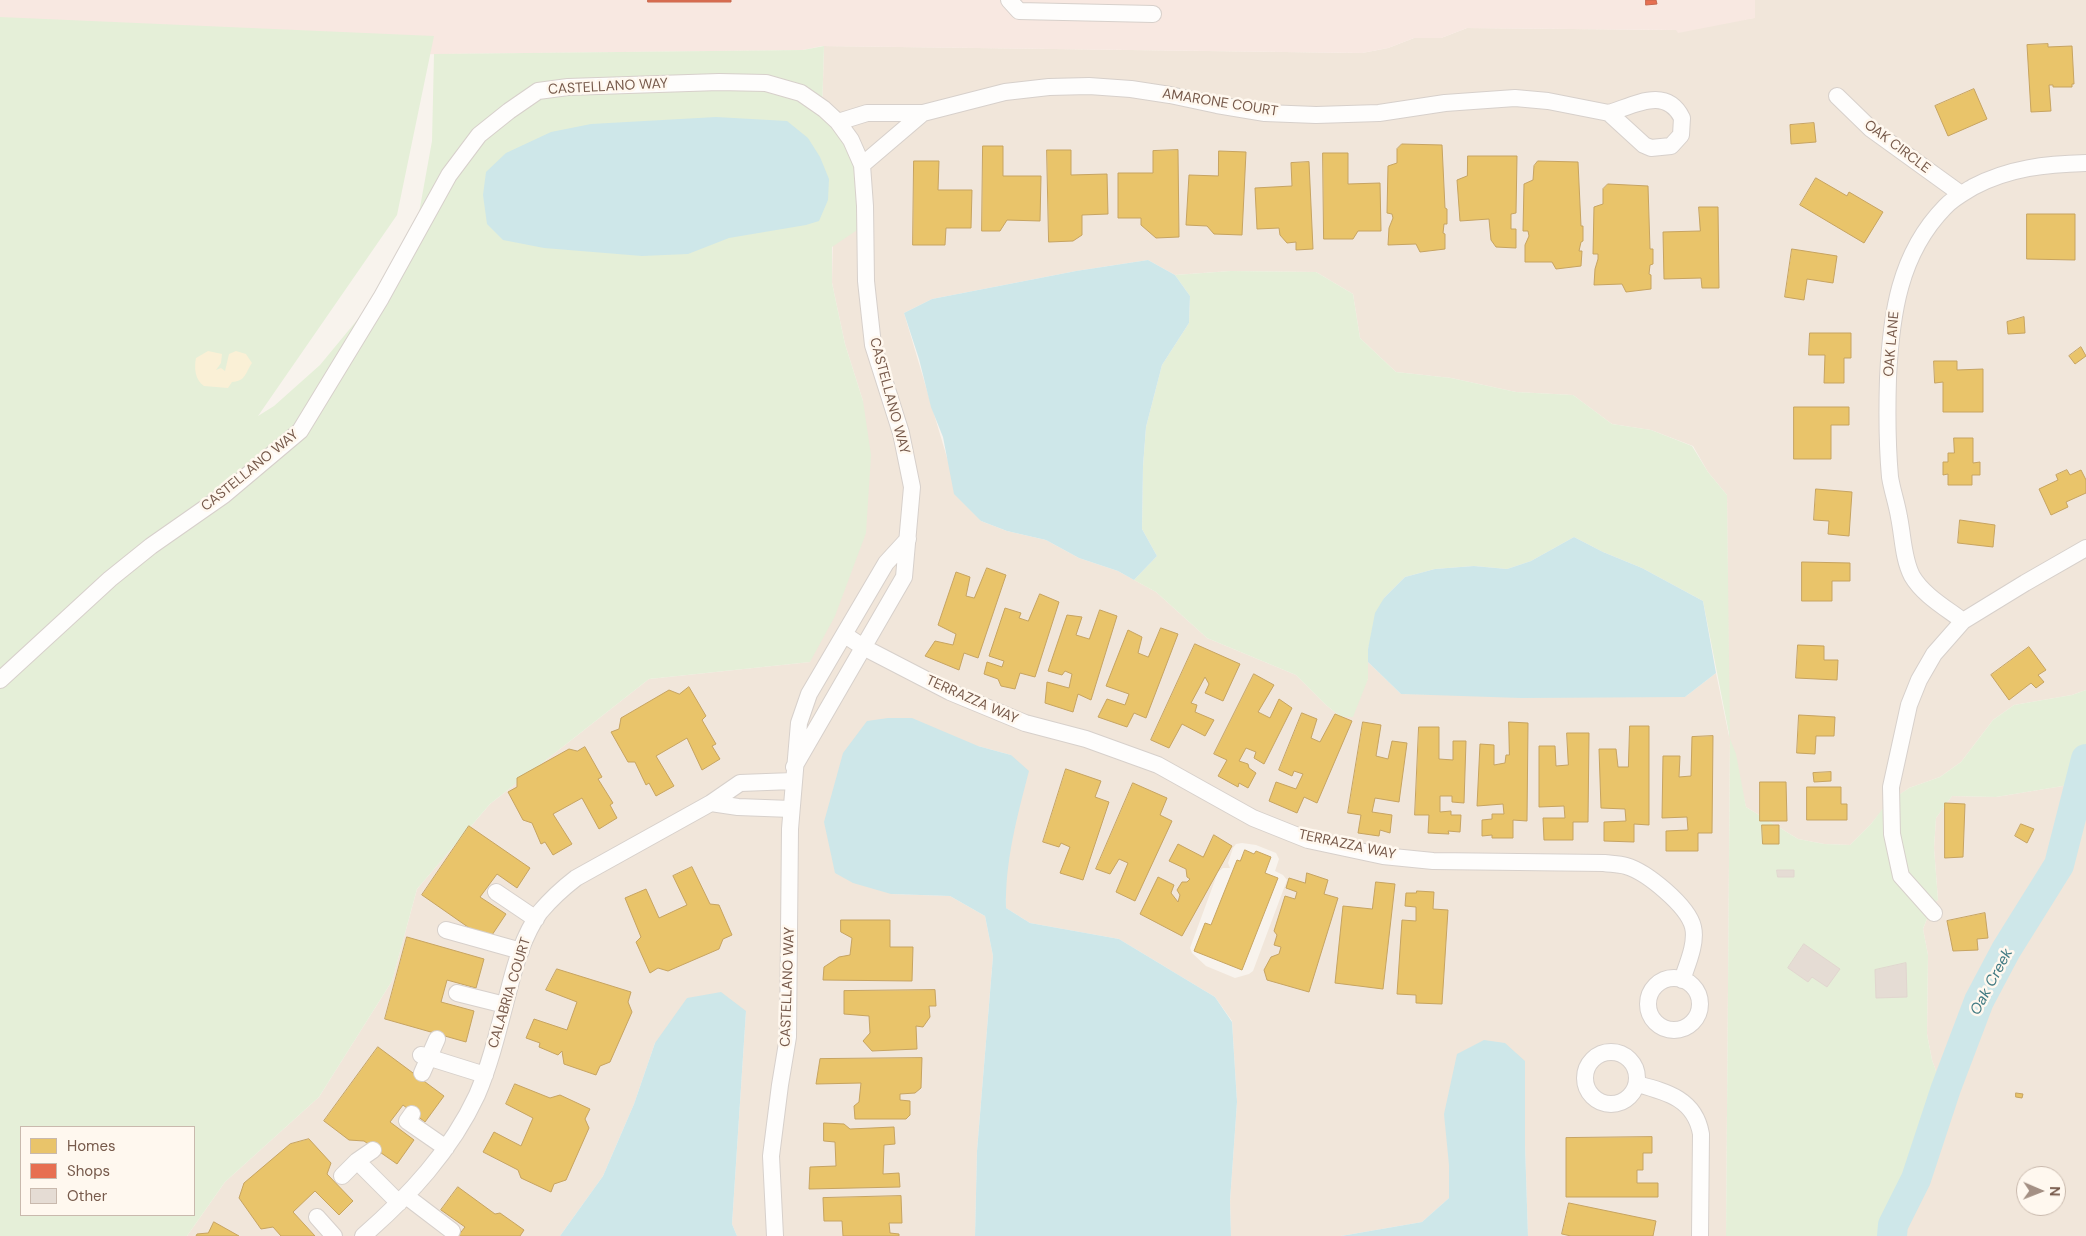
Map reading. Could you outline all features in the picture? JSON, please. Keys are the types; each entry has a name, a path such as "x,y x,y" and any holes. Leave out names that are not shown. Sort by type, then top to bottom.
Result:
{"street":[{"path":"1009,0 1019,11 1152,14"},
{"name":"CASTELLANO WAY","path":"0,680 110,579 151,546 224,495 300,431 381,298 449,175 479,135 509,111 538,91 577,87 719,82 766,83 801,93 824,110 838,122 851,140 862,165 865,206 866,281 873,345 902,433 912,487 904,577 793,774"},
{"name":"AMARONE COURT","path":"923,113 1005,92 1049,87 1089,86 1170,94 1217,105 1265,113 1316,115 1379,114 1445,102 1515,98 1548,101 1609,113"},
{"name":"OAK CIRCLE","path":"1837,96 1871,129 1961,194"},
{"path":"838,122 867,113 923,113"},
{"path":"862,165 923,113"},
{"name":"OAK LANE","path":"1963,621 1923,590 1912,576 1906,559 1890,479 1888,406 1890,341 1894,311 1902,277 1918,242 1931,223 1946,205 1961,194 1991,177 2015,170 2036,166 2086,163"},
{"name":"CASTELLANO WAY","path":"775,1236 771,1156 788,1037 791,809 798,724 809,694 886,563 908,539"},
{"path":"1934,912 1901,876 1892,834 1891,787 1909,705 1919,680 1934,654 1963,621 2086,548"},
{"name":"TERRAZZA WAY","path":"845,635 950,692 1025,723 1086,739 1158,765 1253,818 1308,840 1384,856 1433,860 1604,862 1628,866 1646,877 1677,901 1693,927 1692,945 1682,980"},
{"name":"CALABRIA COURT","path":"367,1235 428,1172 446,1148 465,1117 485,1075 521,951 536,920 557,893 576,878 711,804 740,784 793,774"},
{"path":"711,804 791,809"},
{"path":"500,894 536,920"},
{"path":"446,930 521,951"},
{"path":"460,995 505,1005"},
{"path":"422,1073 425,1056 437,1039"},
{"path":"425,1056 485,1075"},
{"path":"1637,1084 1657,1089 1679,1099 1688,1106 1699,1123 1701,1134 1700,1236"},
{"path":"407,1121 446,1148"},
{"path":"342,1176 373,1150"},
{"path":"357,1162 402,1200 445,1227"},
{"path":"317,1217 334,1236"}],"shaded area":[{"path":"0,0 1755,0 1755,18 1678,33 1676,30 1467,28 1441,38 1414,38 1388,48 1362,53 822,46 803,50 0,59"},
{"path":"1755,0 2086,0 2086,690 2072,695 2014,705 1993,720 1961,762 1940,777 1909,788 1888,803 1850,845 1824,844 1798,839 1746,807 1730,741 1726,1236 1528,1236 1525,1145 1449,1165 1449,1198 1422,1222 1341,1236 1231,1236 1230,1201 1237,1102 1232,1021 1215,997 1119,939 1030,923 1006,908 1006,872 1013,833 1011,755 978,746 891,894 950,896 985,916 993,956 977,1151 975,1236 737,1236 732,1224 746,1011 655,1043 634,1104 603,1176 560,1236 187,1236 225,1182 319,1097 392,981 417,889 490,804 649,679 810,662 863,401 845,344 832,283 835,131 822,112 824,46 1362,53 1388,48 1414,38 1441,38 1467,28 1676,30 1754,18","holes":["1148,260 1175,275 1231,271 1316,272 1353,294 1360,338 1396,372 1451,378 1516,392 1573,395 1612,424 1651,430 1693,446 1708,472 1727,495 1729,736 1716,673 1685,697 1401,694 1368,662 1368,679 1341,717 1296,675 1207,638 1156,592 1118,571 1079,558 1046,540 1007,531 981,521 948,461 904,313 932,299 1076,271","1236,844 1256,845 1276,853 1279,859 1275,871 1283,875 1287,880 1253,971 1235,978 1206,966 1192,953 1190,948 1218,872 1223,868 1230,868 1228,863 1233,848"]},
{"path":"2086,771 2086,1236 1899,1236 1942,1087 1932,1060 1927,1034 1928,955 1923,929 1933,903 1938,900 1934,848 1936,818 1952,796 1996,797 2081,783"}],"green space":[{"path":"0,17 434,36 397,215 258,416 274,406 320,365 358,319 379,299 417,224 432,141 434,54 803,50 824,46 822,112 858,164 866,224 832,247 832,283 845,344 863,401 871,455 866,533 835,616 810,662 649,679 490,804 417,889 392,981 319,1097 225,1182 187,1236 0,1236"},
{"path":"1231,271 1316,272 1353,294 1360,338 1396,372 1451,378 1516,392 1573,395 1612,424 1651,430 1692,446 1708,472 1727,495 1730,739 1703,601 1642,568 1603,552 1574,537 1531,561 1507,569 1474,566 1435,569 1405,577 1384,598 1368,649 1368,679 1353,717 1341,717 1296,675 1207,638 1156,592 1134,580 1157,556 1142,529 1146,427 1162,365 1189,323 1190,296 1175,275"},
{"path":"2086,690 2086,771 2081,783 1996,797 1952,796 1936,818 1934,848 1938,900 1933,903 1923,929 1928,955 1927,1034 1932,1060 1942,1087 1942,1113 1936,1139 1904,1217 1899,1236 1726,1236 1730,739 1736,754 1746,807 1798,839 1824,844 1850,845 1871,824 1887,803 1909,788 1940,777 1961,762 1993,720 2014,705 2072,695"}],"sand":[{"path":"208,351 222,354 221,363 216,370 221,368 225,371 229,354 236,351 246,354 252,363 245,376 240,380 232,382 228,388 204,386 197,377 195,362 196,358"}],"water":[{"path":"716,117 787,121 808,138 820,157 829,179 828,200 819,221 806,225 729,238 688,254 642,256 544,248 503,240 487,224 483,195 486,172 506,153 551,132 591,124"},
{"path":"1148,260 1175,275 1190,296 1189,323 1162,365 1146,427 1142,529 1157,556 1134,580 1118,571 1079,558 1046,540 1007,531 981,521 954,494 943,437 931,407 919,359 904,313 932,299 1076,271"},
{"path":"1574,537 1603,552 1642,568 1703,601 1716,673 1685,697 1521,698 1401,694 1368,662 1368,649 1375,613 1384,598 1405,577 1435,569 1474,566 1507,569 1531,561"},
{"path":"888,718 912,718 978,746 1011,755 1029,771 1016,822 1007,873 1006,908 1030,923 1119,939 1215,997 1232,1022 1237,1102 1230,1201 1231,1236 975,1236 977,1151 993,956 985,916 950,896 891,894 853,883 835,873 824,822 843,753 867,721"},
{"path":"721,992 746,1011 732,1224 737,1236 560,1236 603,1176 634,1104 655,1043 687,998"},
{"path":"1484,1040 1505,1043 1525,1061 1528,1236 1341,1236 1422,1222 1449,1198 1449,1165 1444,1114 1457,1054"}],"building: Homes":[{"path":"2048,44 2048,47 2072,46 2074,84 2072,84 2072,87 2053,87 2053,85 2049,85 2051,111 2031,112 2027,45"},
{"path":"1974,89 1987,119 1948,136 1935,106"},
{"path":"1814,123 1816,142 1791,144 1790,125"},
{"path":"1402,144 1442,145 1445,208 1447,209 1447,224 1444,224 1443,233 1445,234 1445,249 1420,252 1416,244 1388,245 1389,228 1393,218 1392,214 1387,213 1388,166 1397,163 1397,149"},
{"path":"983,146 1003,146 1003,176 1041,176 1040,221 1007,220 1000,231 982,231"},
{"path":"1047,150 1071,150 1071,175 1107,174 1108,214 1082,215 1082,235 1073,241 1049,242"},
{"path":"1178,150 1179,237 1156,238 1141,225 1141,218 1118,218 1118,173 1153,173 1153,151"},
{"path":"1219,151 1246,152 1242,235 1214,234 1207,226 1186,225 1189,175 1218,176"},
{"path":"1323,153 1348,153 1348,184 1380,183 1381,231 1358,231 1353,239 1324,239"},
{"path":"1468,156 1517,156 1516,213 1511,214 1511,229 1516,229 1516,248 1496,247 1491,240 1489,219 1460,221 1457,180 1467,176"},
{"path":"914,161 939,161 938,190 972,190 971,228 946,228 945,245 913,245"},
{"path":"1538,161 1578,162 1581,226 1583,226 1583,241 1579,251 1582,251 1581,266 1556,269 1552,262 1525,262 1525,245 1529,236 1528,231 1523,231 1524,184 1533,180 1534,166"},
{"path":"1309,162 1313,249 1296,250 1296,242 1287,243 1280,235 1279,228 1257,229 1255,188 1292,186 1291,163"},
{"path":"1816,178 1847,196 1849,192 1883,212 1864,243 1800,205"},
{"path":"1608,184 1648,186 1650,249 1653,249 1653,264 1650,265 1649,274 1651,275 1651,289 1626,292 1622,284 1594,285 1598,254 1593,254 1594,207 1603,204 1603,189"},
{"path":"1699,207 1718,207 1719,288 1702,288 1701,278 1664,279 1663,232 1700,231"},
{"path":"2027,214 2075,214 2075,260 2027,259"},
{"path":"1792,249 1837,256 1833,283 1807,279 1804,300 1785,297"},
{"path":"2024,317 2025,333 2008,334 2007,322"},
{"path":"1810,333 1851,333 1851,358 1844,358 1844,383 1824,383 1825,355 1809,355"},
{"path":"2081,347 2086,356 2075,364 2069,356"},
{"path":"1934,361 1957,361 1957,370 1983,369 1983,412 1943,412 1943,382 1935,383"},
{"path":"1794,407 1849,407 1849,425 1831,425 1831,459 1794,459"},
{"path":"1954,438 1973,438 1973,463 1980,462 1980,475 1972,475 1972,485 1948,485 1948,474 1943,475 1943,462 1948,462 1948,453 1954,453"},
{"path":"2067,470 2070,475 2081,470 2086,480 2086,493 2066,502 2068,507 2051,515 2039,489 2058,480 2056,475"},
{"path":"1816,489 1852,492 1849,536 1828,534 1829,521 1814,520"},
{"path":"1960,520 1995,525 1993,547 1958,543"},
{"path":"1802,562 1850,563 1850,581 1832,581 1832,601 1802,601"},
{"path":"987,568 1006,575 978,658 964,653 959,670 925,656 935,641 953,645 956,634 938,625 956,572 970,577 966,596 974,598"},
{"path":"1040,594 1059,602 1035,677 1020,673 1015,689 1001,686 998,679 984,674 987,662 1002,667 1004,661 989,656 1005,608 1021,613 1019,618 1028,621"},
{"path":"1100,610 1117,616 1091,700 1078,694 1073,712 1045,703 1047,682 1069,688 1072,674 1065,671 1062,675 1048,671 1067,615 1082,617 1076,635 1089,639"},
{"path":"1161,628 1178,634 1146,718 1134,713 1127,727 1098,717 1107,699 1125,705 1129,694 1106,686 1128,630 1142,637 1138,653 1148,657"},
{"path":"1195,644 1240,664 1223,701 1205,693 1209,684 1205,677 1191,703 1197,705 1195,712 1214,720 1205,736 1182,724 1169,748 1151,740"},
{"path":"1798,645 1824,646 1824,660 1838,660 1837,680 1796,678"},
{"path":"2029,647 2046,670 2038,675 2044,682 2036,688 2031,683 2009,700 1991,675"},
{"path":"1254,674 1274,685 1258,712 1270,718 1279,699 1292,708 1264,764 1254,758 1256,752 1246,748 1239,761 1248,764 1249,768 1256,773 1248,788 1239,783 1238,787 1218,776 1227,760 1214,754"},
{"path":"689,687 706,716 702,720 716,744 712,746 720,759 702,770 687,738 656,756 674,786 656,796 649,783 646,785 635,762 628,762 611,732 619,729 621,718 669,690 679,694"},
{"path":"1302,713 1317,719 1311,738 1320,742 1335,714 1352,721 1317,803 1304,797 1297,813 1269,801 1276,782 1296,789 1303,774 1294,771 1292,776 1279,770"},
{"path":"1799,715 1835,717 1834,736 1816,736 1815,754 1797,753"},
{"path":"1363,722 1381,725 1376,756 1388,759 1392,741 1407,743 1399,802 1375,798 1372,812 1392,815 1390,833 1380,830 1379,836 1358,833 1361,815 1348,813"},
{"path":"1509,722 1528,723 1527,821 1513,820 1513,838 1492,838 1492,835 1482,836 1482,820 1492,819 1492,814 1504,814 1503,804 1477,806 1480,744 1494,745 1494,765 1505,763 1506,755 1509,755"},
{"path":"1630,726 1649,726 1649,825 1634,824 1634,842 1604,841 1604,822 1626,821 1625,809 1601,808 1599,749 1616,749 1618,767 1628,767"},
{"path":"1419,727 1439,727 1439,759 1453,760 1453,741 1466,741 1464,803 1452,802 1452,796 1440,796 1440,812 1451,811 1451,815 1461,815 1460,832 1448,831 1449,834 1428,833 1429,815 1415,815"},
{"path":"1567,733 1589,733 1588,822 1573,822 1573,840 1544,840 1543,818 1565,818 1564,806 1539,807 1539,746 1555,746 1556,766 1568,765"},
{"path":"1713,736 1712,833 1698,833 1698,851 1666,851 1666,831 1688,830 1687,817 1662,818 1663,756 1680,756 1679,777 1691,776 1692,737"},
{"path":"585,747 602,777 598,779 613,803 610,805 617,818 599,829 582,798 553,814 572,844 553,855 545,842 541,844 532,823 523,820 508,792 517,787 517,778 569,749 577,751"},
{"path":"1066,769 1101,781 1095,797 1109,802 1083,880 1060,873 1070,847 1061,843 1059,847 1043,842"},
{"path":"1831,772 1831,781 1814,782 1813,773"},
{"path":"1760,782 1786,782 1787,821 1760,821"},
{"path":"1133,783 1167,798 1160,815 1172,821 1135,901 1116,892 1128,863 1119,859 1110,874 1096,869"},
{"path":"1807,787 1841,787 1841,804 1847,804 1847,820 1807,820"},
{"path":"1945,803 1965,804 1963,857 1945,858"},
{"path":"2021,824 2034,829 2027,843 2015,836"},
{"path":"1762,825 1779,825 1779,844 1763,844"},
{"path":"469,826 530,868 517,888 497,874 480,897 506,914 488,941 422,895"},
{"path":"1214,835 1232,846 1182,936 1140,914 1158,877 1174,885 1171,893 1178,902 1180,895 1177,890 1182,882 1187,882 1190,879 1187,877 1186,869 1169,861 1178,844 1203,857"},
{"path":"1245,850 1254,854 1256,851 1271,857 1265,873 1278,878 1242,970 1194,951 1205,923 1211,925 1237,860 1240,861"},
{"path":"692,867 710,904 719,905 732,935 723,939 719,949 668,971 658,968 650,973 636,942 641,937 625,898 646,889 659,918 687,905 673,876"},
{"path":"1307,873 1328,880 1324,894 1338,898 1309,992 1267,980 1264,970 1271,957 1279,954 1281,947 1274,945 1277,935 1274,931 1285,896 1295,899 1297,892 1286,888 1289,878 1305,883"},
{"path":"1376,882 1395,884 1383,989 1335,983 1343,906 1372,909"},
{"path":"1417,891 1434,892 1433,909 1448,910 1442,1004 1416,1003 1416,995 1397,994 1402,920 1416,921 1416,907 1405,906 1406,893 1416,893"},
{"path":"1985,913 1988,938 1977,939 1978,950 1953,951 1947,921"},
{"path":"841,920 890,920 890,947 913,947 912,981 823,980 824,967 839,957 850,955 852,938 841,932"},
{"path":"407,937 484,959 476,988 447,980 441,1002 474,1011 466,1042 385,1019"},
{"path":"557,969 631,992 628,1002 632,1012 610,1062 600,1066 596,1075 564,1064 562,1051 558,1055 539,1047 540,1043 526,1038 534,1019 567,1030 577,1002 546,990"},
{"path":"935,990 936,1006 929,1006 930,1017 923,1027 916,1026 917,1049 872,1051 863,1041 870,1033 869,1016 844,1014 844,991"},
{"path":"378,1047 444,1096 425,1122 403,1105 390,1122 414,1140 397,1164 364,1141 349,1140 324,1121"},
{"path":"922,1058 921,1088 915,1093 900,1094 900,1100 910,1101 910,1115 906,1119 855,1119 854,1106 859,1102 861,1083 816,1084 820,1059"},
{"path":"515,1084 550,1098 560,1095 590,1109 585,1119 589,1128 566,1180 554,1184 551,1192 521,1178 518,1170 483,1152 494,1132 521,1146 533,1118 506,1104"},
{"path":"2016,1093 2023,1094 2022,1098 2016,1097"},
{"path":"824,1123 844,1124 850,1129 894,1127 895,1144 884,1145 883,1174 899,1173 900,1187 809,1189 810,1167 836,1166 835,1142 824,1141"},
{"path":"1652,1137 1652,1153 1643,1153 1643,1170 1637,1170 1637,1183 1658,1183 1658,1197 1566,1197 1566,1138"},
{"path":"309,1139 331,1163 327,1174 353,1201 339,1215 315,1191 293,1212 315,1236 281,1236 273,1227 261,1229 239,1198 244,1183 290,1144"},
{"path":"458,1187 495,1214 500,1213 524,1230 520,1236 458,1236 465,1227 441,1210"},
{"path":"901,1196 902,1223 889,1223 890,1233 899,1234 899,1236 843,1236 842,1221 824,1221 823,1198"},
{"path":"1569,1203 1656,1221 1653,1236 1571,1236 1562,1234"},
{"path":"214,1222 239,1236 196,1236 197,1234 208,1233"}],"building: Shops":[{"path":"648,0 731,0 731,2 648,2"},
{"path":"1646,0 1656,0 1657,4 1646,5"}],"building: Other":[{"path":"1777,870 1794,870 1794,877 1778,877"},
{"path":"1804,944 1840,969 1827,987 1812,977 1808,982 1788,968"},
{"path":"1906,963 1907,997 1876,998 1875,970"}],"waterway":[{"name":"Oak Creek","path":"1892,1236 1893,1225 1916,1179 1946,1088 1979,1001 2006,950 2059,865 2086,759"}]}
